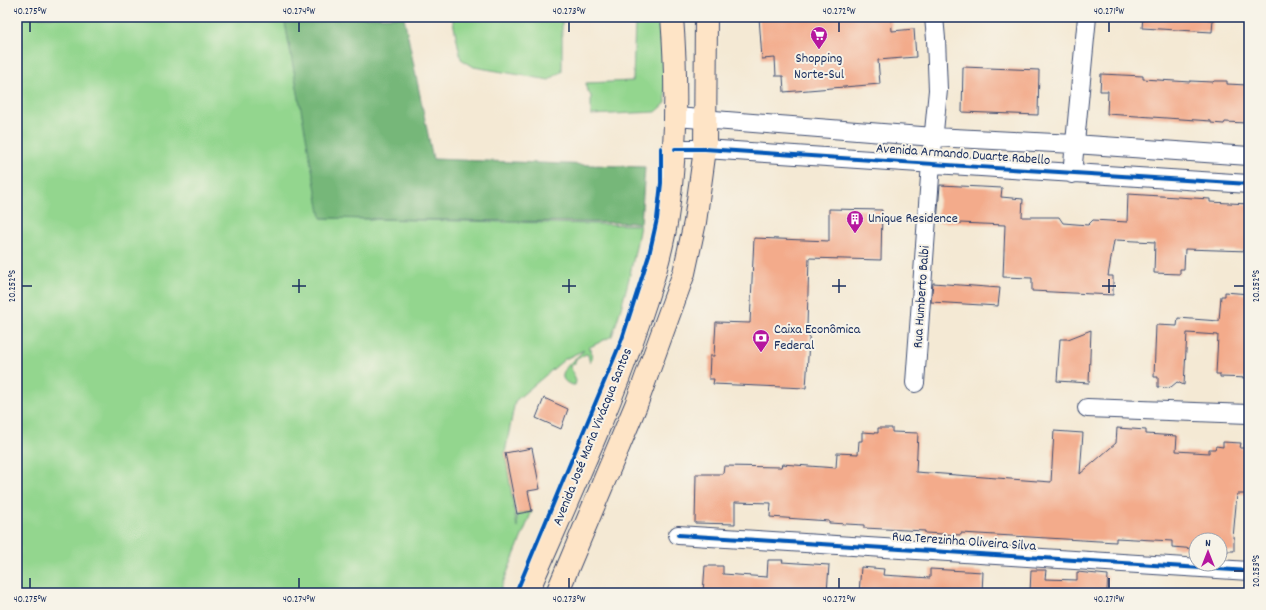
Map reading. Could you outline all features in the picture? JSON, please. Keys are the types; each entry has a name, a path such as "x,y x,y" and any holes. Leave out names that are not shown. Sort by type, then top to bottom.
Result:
{"main road":[{"name":"Avenida José Maria Vivácqua Santos","path":"527,593 593,442 619,377 656,272 668,211 674,149 676,117 672,17"},
{"name":"Avenida José Maria Vivácqua Santos","path":"557,593 636,405 684,273 695,222 705,149 706,17"}],"street":[{"name":"Rua Humberto Balbi","path":"915,383 931,163 938,90 934,17"},
{"path":"1072,174 1087,17"},
{"name":"Avenida Armando Duarte Rabello","path":"676,117 934,138 1074,144 1249,156"},
{"name":"Avenida Armando Duarte Rabello","path":"674,149 705,149 931,163 1072,174 1249,184"},
{"path":"1088,408 1249,414"},
{"name":"Rua Terezinha Oliveira Silva","path":"678,535 1249,571"}],"green space":[{"path":"17,17 284,17 322,218 640,225 628,281 612,336 588,348 591,349 592,358 590,363 588,355 586,354 575,360 575,363 570,366 576,381 575,385 566,382 563,378 563,374 565,369 584,350 565,359 515,401 505,453 517,527 517,514 532,511 499,593 17,593"},
{"path":"284,17 404,17 433,159 645,167 641,223 321,218"},
{"path":"452,17 562,17 562,71 549,80 474,67 461,59"},
{"path":"643,17 662,17 666,103 656,112 591,115 591,96 586,88 586,83 633,81 635,20 643,20"}],"building":[{"name":"Shopping Norte-Sul","path":"759,17 891,17 892,31 914,29 916,57 878,60 880,84 784,92 783,76 776,76 775,58 762,59"},
{"path":"1143,17 1176,17 1213,20 1212,32 1142,28"},
{"path":"963,67 1039,70 1038,115 962,112"},
{"path":"1101,74 1143,76 1143,79 1190,82 1227,81 1227,84 1247,85 1246,123 1225,122 1224,124 1211,123 1211,121 1107,114 1108,91 1100,91"},
{"path":"940,185 1002,188 1001,197 1023,199 1022,217 1059,217 1063,223 1088,225 1093,220 1127,222 1128,194 1210,199 1210,202 1249,204 1249,251 1185,249 1184,269 1180,269 1180,274 1154,273 1155,242 1116,240 1114,241 1108,276 1113,276 1113,295 1032,291 1032,278 1003,277 1005,225 937,222"},
{"path":"829,209 882,210 881,260 809,258 807,326 810,326 806,388 713,384 714,379 709,379 710,356 714,356 716,322 750,323 754,238 829,241"},
{"path":"933,283 1000,288 998,306 931,302"},
{"path":"1225,292 1249,294 1249,378 1220,377 1220,374 1216,374 1218,335 1187,333 1184,385 1177,382 1171,387 1158,387 1158,377 1154,377 1156,325 1177,326 1178,318 1219,321 1221,296 1225,296"},
{"path":"1091,330 1089,383 1057,381 1060,339 1068,339"},
{"path":"544,398 568,409 561,429 536,418"},
{"path":"878,428 892,428 892,432 918,433 916,472 1051,482 1054,431 1083,433 1080,474 1116,443 1117,428 1146,430 1146,434 1177,436 1176,451 1209,453 1209,449 1215,449 1216,446 1223,447 1223,442 1241,443 1240,448 1249,448 1249,494 1237,494 1233,538 1234,551 1228,551 1228,532 1188,532 1188,548 1172,547 1172,541 1116,538 1116,542 961,533 961,535 925,533 925,531 864,528 864,525 829,523 829,521 770,517 771,503 735,502 735,524 695,523 696,474 723,474 724,466 781,467 782,464 836,468 837,453 858,454 859,441 862,441 862,432 878,433"},
{"path":"532,448 540,489 528,491 532,511 517,514 505,453"},
{"path":"768,560 783,560 782,562 829,565 827,593 703,593 705,566 723,566 723,574 767,577"},
{"path":"861,567 884,569 883,575 930,578 930,569 983,572 982,593 859,593"},
{"path":"1031,570 1046,570 1045,579 1077,580 1077,572 1108,575 1107,593 1030,593"}],"cycle path":[{"path":"516,593 622,339 649,255 657,219 661,183 661,148"},
{"path":"675,149 705,149 1249,184"},
{"path":"678,535 1249,571"}],"place":[{"name":"Shopping Norte-Sul","path":"819,50"},
{"name":"Unique Residence","path":"855,234"},
{"name":"Caixa Econômica Federal","path":"761,353"}]}
